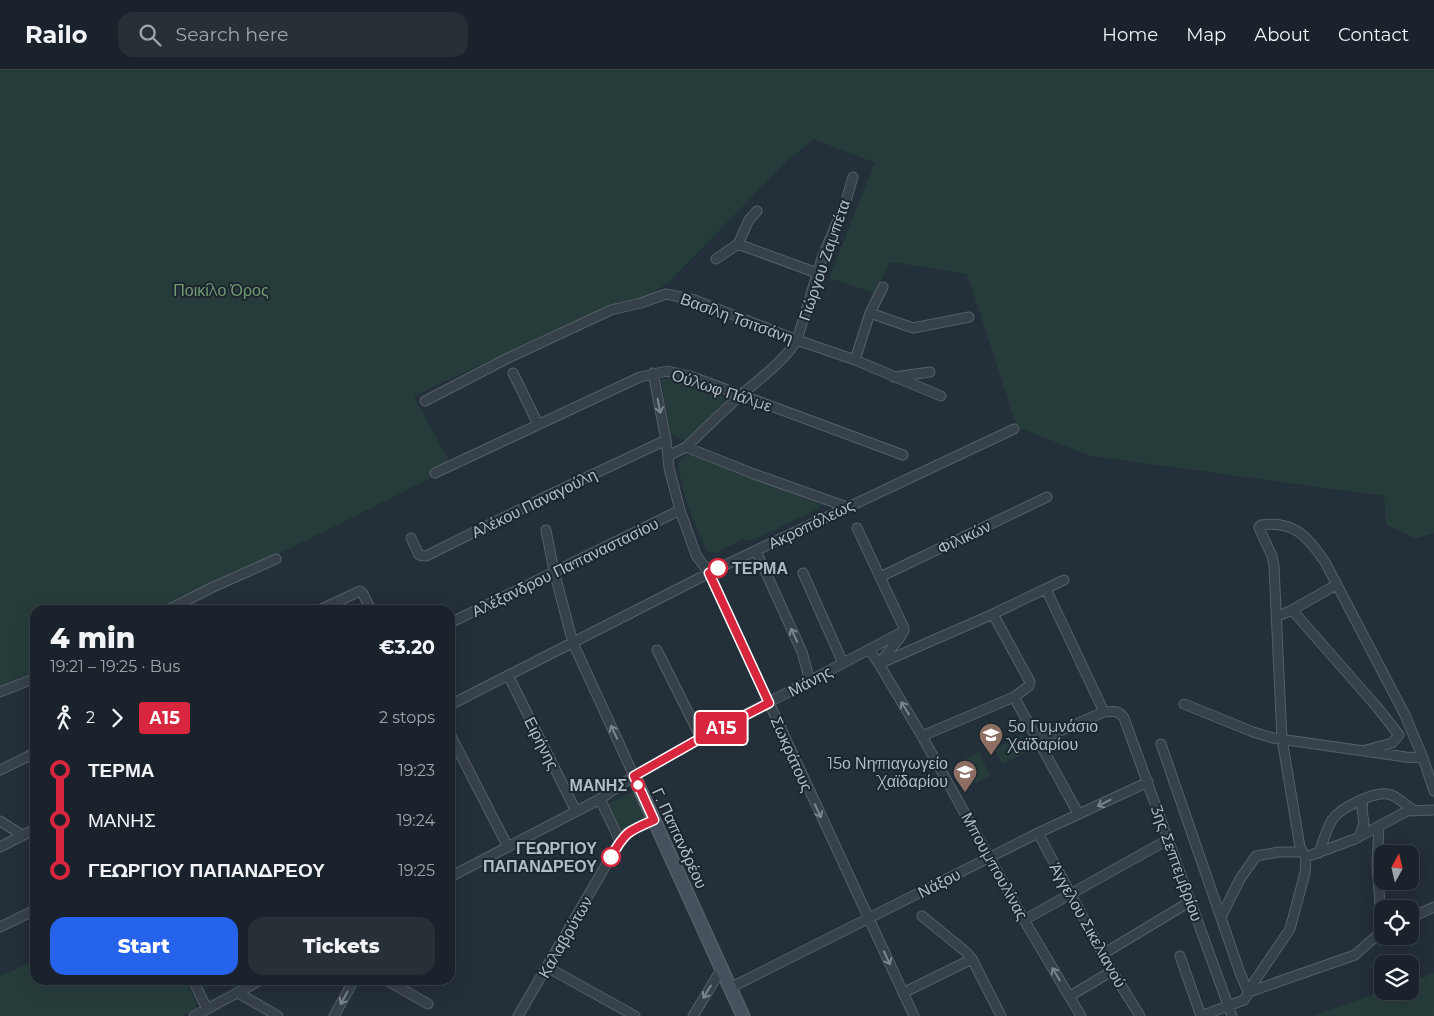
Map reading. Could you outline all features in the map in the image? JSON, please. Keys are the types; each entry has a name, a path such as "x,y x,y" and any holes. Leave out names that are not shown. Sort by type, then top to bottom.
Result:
{"street":[{"name":"Γιώργου Ζαμπέτα","path":"686,447 742,394 784,359 797,340 817,273 827,244 845,204 853,177"},
{"path":"716,259 738,244 749,220 757,211"},
{"path":"738,244 817,273"},
{"path":"855,360 870,313 883,287"},
{"name":"Βασίλη Τσιτσάνη","path":"425,401 611,310 641,303 666,294 695,300 797,340 855,360 941,396"},
{"path":"870,313 913,328 969,317"},
{"name":"Ούλωφ Πάλμε","path":"434,472 640,376 667,371 679,372 742,394 903,455"},
{"path":"894,377 930,372"},
{"path":"513,373 538,424"},
{"name":"Σωκράτους","path":"653,373 666,440 669,468 680,510 696,555 709,573 914,1016"},
{"name":"Ακροπόλεως","path":"455,702 709,573 1014,429"},
{"name":"Αλέκου Παναγούλη","path":"411,538 420,555 426,556 666,440"},
{"path":"668,456 686,447 754,474 847,507"},
{"name":"Φιλικών","path":"880,577 1047,497"},
{"name":"Αλέξανδρου Παπαναστασίου","path":"455,620 680,510"},
{"path":"1180,956 1201,1016 1244,1000 1290,929 1304,881 1304,855 1300,847 1290,796 1282,739 1274,566 1272,556 1259,527 1261,524 1274,523 1286,526 1304,536 1311,541 1325,562 1405,715 1423,758 1434,792"},
{"path":"856,528 903,624 904,631 878,664"},
{"name":"Γ. Παπανδρέου","path":"546,530 554,571 573,643 743,1016"},
{"path":"756,551 802,652 810,681"},
{"path":"178,605 211,588 276,560"},
{"path":"803,573 843,663"},
{"path":"878,664 993,614 1064,580"},
{"path":"1276,617 1336,585"},
{"path":"1039,740 1104,712 1046,589"},
{"path":"330,605 360,591 364,594 369,605"},
{"path":"1292,610 1399,735 1392,743 1361,751"},
{"path":"922,736 1026,689 1030,682 993,614"},
{"name":"Μάνης","path":"455,874 600,799 634,776 701,738 904,631"},
{"path":"869,649 878,664"},
{"path":"658,650 701,738"},
{"name":"Μπουμπουλίνας","path":"878,664 922,736 1024,920 1081,1016"},
{"name":"Ειρήνης","path":"508,675 576,811"},
{"path":"0,692 30,680"},
{"path":"1014,696 1078,813"},
{"path":"1184,704 1253,732 1273,738 1423,758"},
{"name":"3ης Σεπτεμβρίου","path":"1104,712 1120,712 1124,718 1232,1016"},
{"path":"455,744 508,847"},
{"path":"1161,744 1240,973 1246,988 1250,992"},
{"path":"0,770 30,755"},
{"name":"Νάξου","path":"730,988 1078,813 1089,810 1148,782"},
{"path":"1319,853 1329,826 1338,813 1363,800 1381,794 1391,795 1416,810"},
{"path":"600,799 620,841"},
{"path":"1359,837 1364,823 1363,800"},
{"path":"1221,917 1240,879 1256,856 1280,852 1304,855 1319,853 1359,837 1407,811 1434,810"},
{"name":"Καλαβρύτων","path":"518,1016 620,841 628,832 654,820"},
{"path":"0,821 22,835"},
{"path":"1379,826 1377,865 1380,900"},
{"path":"0,847 30,831"},
{"name":"Άγγελου Σικελιανού","path":"1038,833 1112,971 1140,1016"},
{"path":"1024,920 1169,839"},
{"path":"1103,954 1190,901"},
{"path":"1419,914 1434,907"},
{"path":"0,927 30,912"},
{"path":"922,916 972,959 1001,1016"},
{"path":"1250,992 1355,955 1374,938"},
{"path":"903,993 972,959"},
{"path":"547,968 635,1016"},
{"path":"693,1016 722,968"},
{"path":"1070,996 1112,971"},
{"path":"196,985 208,1009"},
{"path":"194,1016 238,993 247,985"},
{"path":"334,1016 351,985"},
{"path":"395,985 428,1004"},
{"path":"238,993 278,1016"}],"green space":[{"name":"Ποικίλο Όρος","path":"0,70 1434,70 1434,533 1415,539 1386,524 1384,496 1091,456 1017,427 967,274 891,262 874,293 829,278 875,163 814,139 787,161 669,282 647,298 498,357 414,396 452,467 334,527 171,605 30,605 30,672 0,686"},
{"path":"678,376 720,393 726,401 685,440 671,435 661,379"},
{"path":"686,455 692,455 822,505 816,510 751,541 743,539 716,553 707,551 689,508 680,476 678,463"},
{"path":"1022,735 1029,751 1002,764 994,749"},
{"path":"979,752 990,776 969,786 958,762"},
{"path":"633,792 646,818 620,832 607,804"},
{"path":"30,963 30,985 188,985 198,1007 182,1016 0,1016 0,976"},
{"path":"1434,973 1434,1016 1313,1016 1374,994 1374,1000 1419,1000 1419,979"}],"bus line":[{"name":"Α15","path":"611,857 620,841 628,832 654,820 634,776 701,738 769,703 709,573 718,568"}],"place":[{"name":"ΤΕΡΜΑ","path":"718,568"},
{"name":"5ο Γυμνάσιο Χαϊδαρίου","path":"991,756"},
{"name":"ΜΑΝΗΣ","path":"638,785"},
{"name":"15ο Νηπιαγωγείο Χαϊδαρίου","path":"965,793"},
{"name":"ΓΕΩΡΓΙΟΥ ΠΑΠΑΝΔΡΕΟΥ","path":"611,857"}]}
